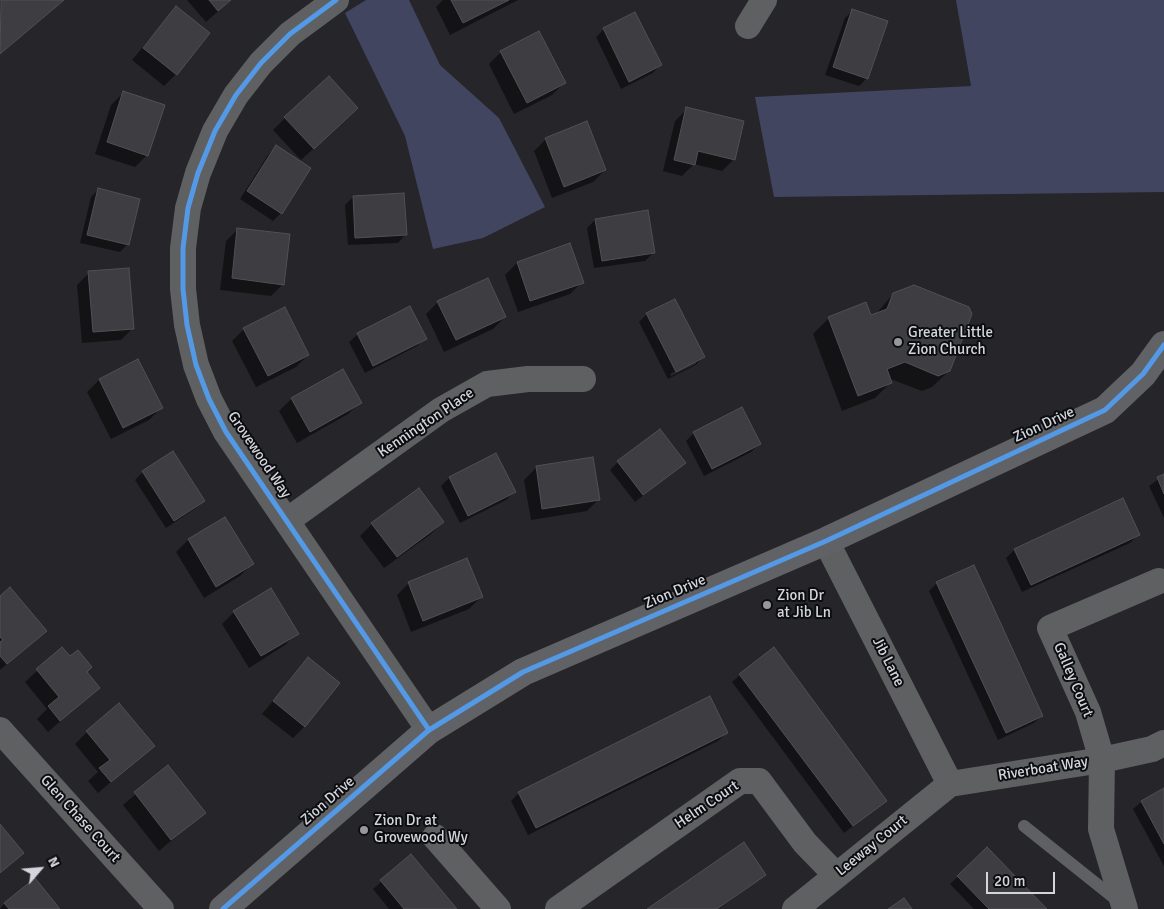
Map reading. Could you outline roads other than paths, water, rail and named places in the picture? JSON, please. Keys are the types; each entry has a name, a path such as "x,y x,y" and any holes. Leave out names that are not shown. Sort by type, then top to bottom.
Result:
{"street":[{"name":"Grovewood Way","path":"336,0 290,34 261,63 236,95 215,131 198,172 188,208 183,248 182,289 187,325 200,374 226,432 288,520 429,730"},
{"path":"748,26 764,0"},
{"name":"Zion Drive","path":"223,909 429,730 523,672 826,541 1106,410 1142,374 1164,346"},
{"name":"Kennington Place","path":"288,520 441,410 487,384 528,379 583,379"},
{"name":"Jib Lane","path":"826,541 950,784"},
{"name":"Galley Court","path":"1102,760 1088,712 1050,628 1159,581"},
{"name":"Glen Chase Court","path":"0,730 161,909"},
{"path":"1102,760 1152,749 1164,743"},
{"name":"Riverboat Way","path":"950,784 1102,760 1101,829 1125,908"},
{"name":"Helm Court","path":"558,909 740,781 759,780 805,843 836,875"},
{"name":"Leeway Court","path":"795,909 950,784"},
{"path":"435,837 498,909"}],"lane":[{"path":"1024,826 1125,908"}],"place":[{"name":"Greater Little Zion Church","path":"898,342"},
{"name":"Zion Dr at Jib Ln","path":"767,605"},
{"name":"Zion Dr at Grovewood Wy","path":"364,830"}]}
